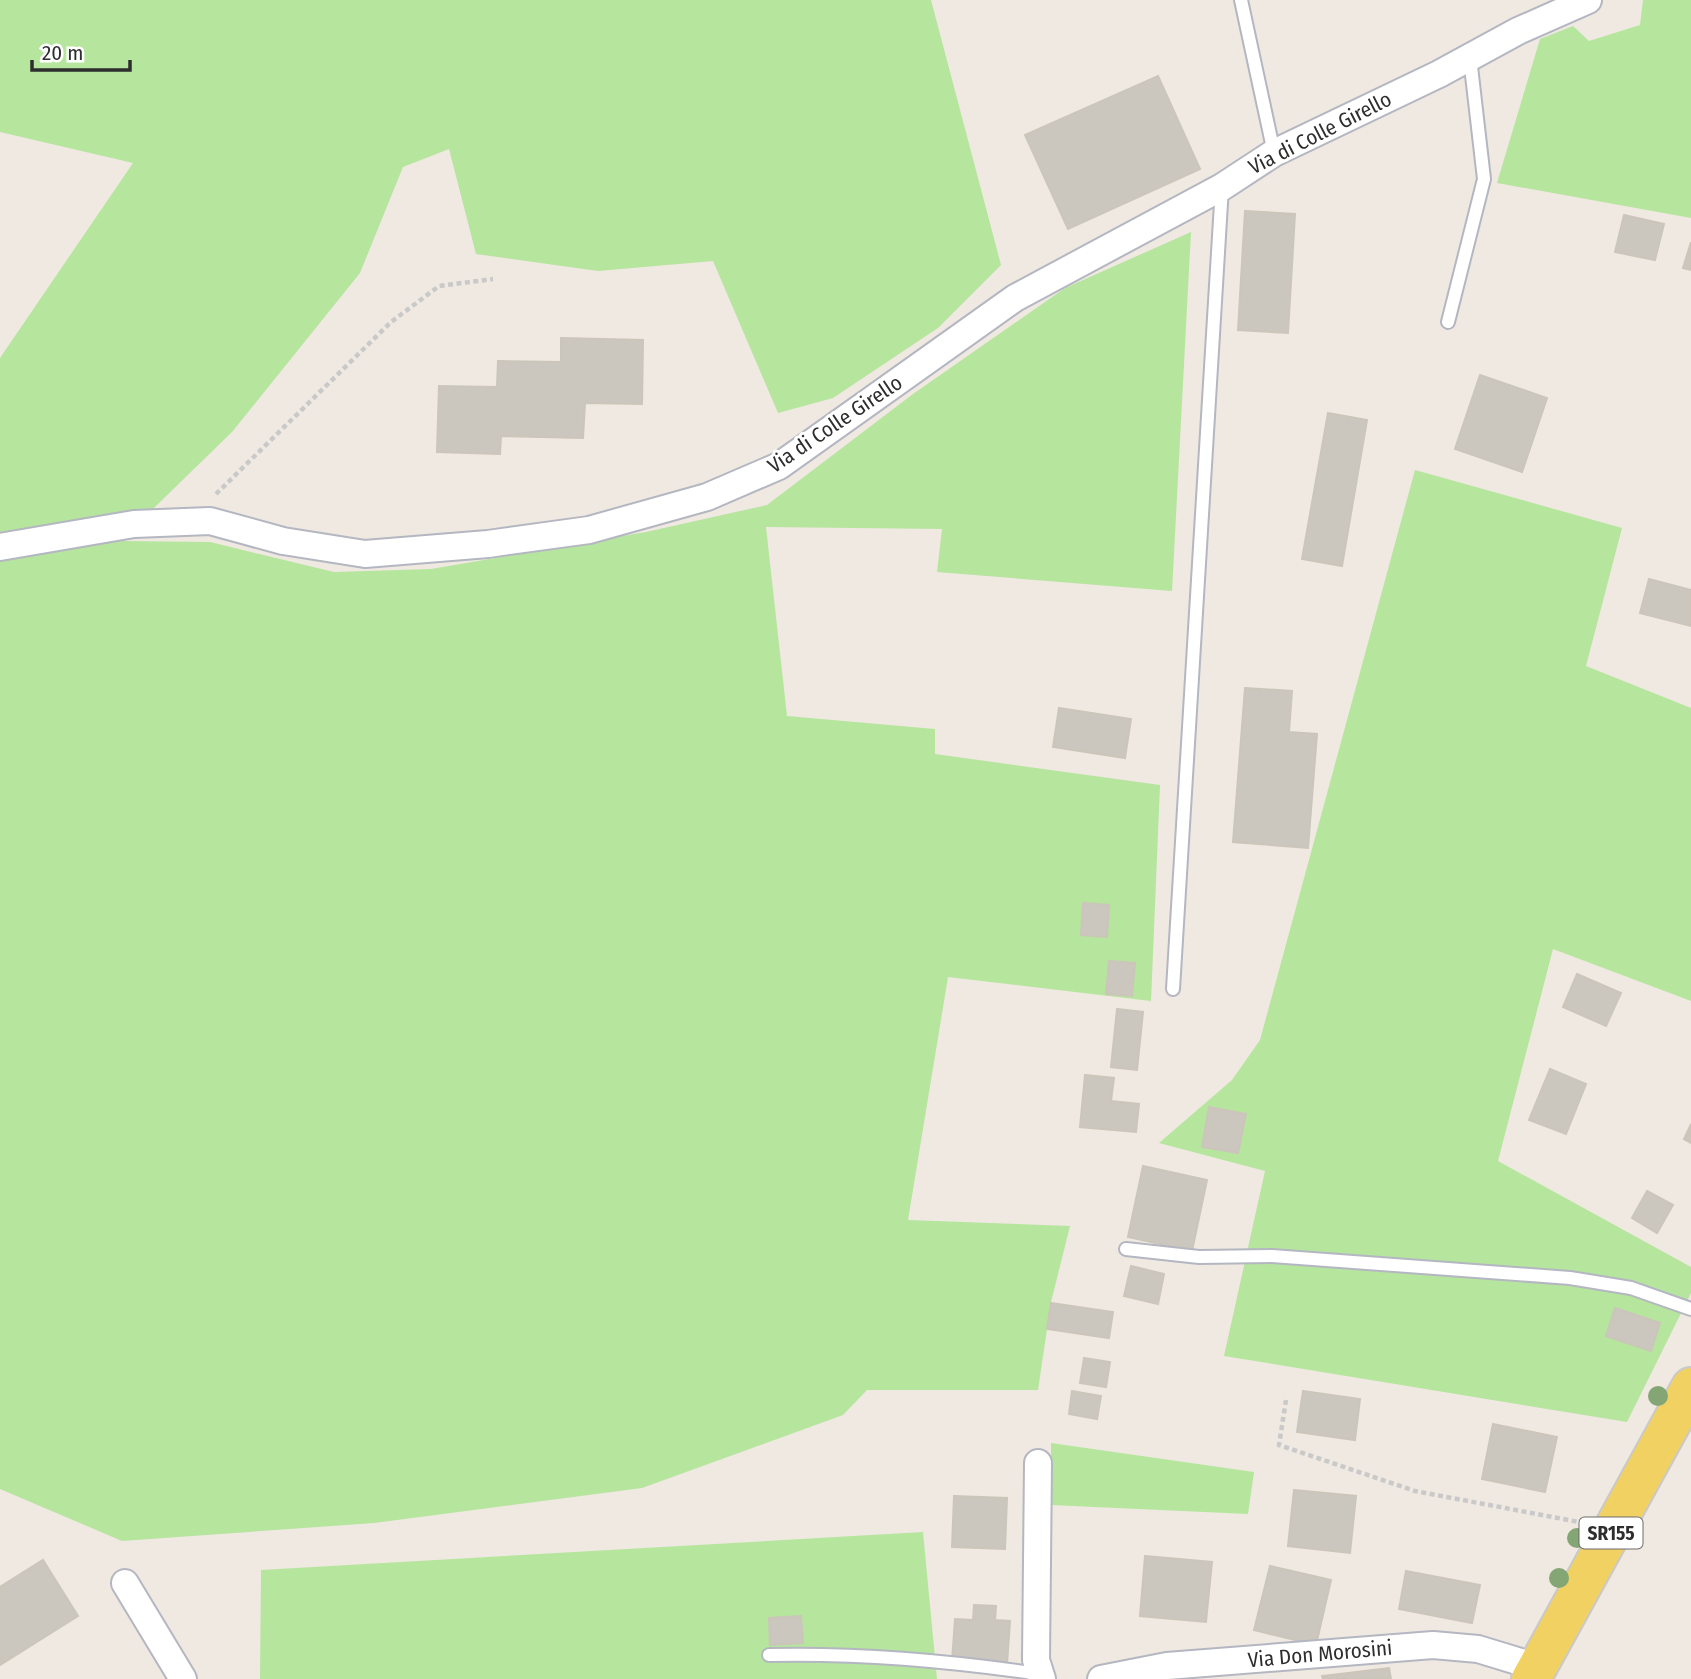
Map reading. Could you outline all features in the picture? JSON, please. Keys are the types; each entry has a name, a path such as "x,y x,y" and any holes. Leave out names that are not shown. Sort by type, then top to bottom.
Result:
{"main road":[{"name":"SR155","path":"1534,1673 1691,1387"}],"street":[{"name":"Via di Colle Girello","path":"0,547 134,524 210,521 283,541 365,554 488,544 589,530 707,497 779,466 1016,298 1222,187 1274,153 1470,58 1518,31 1588,0"},
{"path":"1038,1464 1036,1660 1040,1677"},
{"path":"125,1583 183,1679"},
{"name":"Via Don Morosini","path":"1101,1679 1167,1666 1433,1645 1478,1649 1534,1673"}],"lane":[{"path":"1241,0 1274,153"},
{"path":"1448,322 1484,179 1470,58"},
{"path":"1172,989 1222,187"},
{"path":"1126,1249 1199,1257 1272,1256 1570,1278 1631,1288 1691,1309"},
{"path":"769,1655 831,1653 986,1666 1040,1677"}],"path":[{"path":"188,522 391,322 439,286 493,279"},
{"path":"1286,1400 1279,1445 1415,1491 1614,1528"}],"green space":[{"path":"0,0 931,0 1001,265 938,328 833,398 778,413 713,261 598,271 476,254 449,149 403,167 360,273 232,432 120,541 210,542 334,572 431,569 646,532 767,505 913,394 1065,288 1191,232 1172,591 937,572 942,529 766,527 787,716 935,729 935,754 1160,785 1151,1001 948,977 908,1220 1070,1226 1051,1302 1038,1390 867,1390 843,1415 642,1488 374,1523 122,1541 0,1489 0,358 133,163 0,132"},
{"path":"1643,0 1691,0 1691,218 1497,183 1540,39 1573,26 1589,41 1640,25"},
{"path":"1415,470 1622,528 1586,666 1691,708 1691,1001 1553,949 1498,1161 1691,1267 1691,1293 1627,1422 1224,1356 1265,1171 1159,1143 1232,1080 1260,1040"},
{"path":"1051,1443 1254,1472 1248,1514 1051,1505"},
{"path":"923,1532 937,1679 260,1679 261,1570"}],"building":[{"path":"1158,76 1200,169 1068,229 1025,135"},
{"path":"1245,211 1295,214 1288,333 1238,330"},
{"path":"1624,215 1664,224 1655,260 1615,252"},
{"path":"1691,242 1691,270 1683,268"},
{"path":"561,338 643,340 642,404 585,403 583,438 501,436 500,454 437,452 439,386 497,387 498,361 561,362"},
{"path":"1480,375 1547,398 1522,472 1455,449"},
{"path":"1328,413 1367,420 1342,566 1302,559"},
{"path":"1649,579 1691,590 1691,626 1640,613"},
{"path":"1245,688 1292,691 1289,732 1317,734 1308,848 1233,842"},
{"path":"1059,708 1131,719 1125,758 1053,747"},
{"path":"1083,903 1109,905 1107,937 1081,935"},
{"path":"1109,961 1135,963 1132,996 1106,994"},
{"path":"1577,974 1621,993 1606,1026 1563,1007"},
{"path":"1117,1009 1143,1012 1137,1070 1111,1067"},
{"path":"1550,1069 1586,1084 1566,1134 1529,1120"},
{"path":"1085,1075 1114,1078 1111,1101 1139,1104 1136,1132 1080,1127"},
{"path":"1209,1107 1246,1114 1238,1153 1202,1147"},
{"path":"1691,1124 1691,1143 1684,1139"},
{"path":"1143,1166 1207,1180 1192,1251 1128,1237"},
{"path":"1647,1191 1673,1205 1657,1233 1632,1218"},
{"path":"1131,1266 1164,1274 1158,1304 1124,1296"},
{"path":"1051,1303 1113,1312 1109,1338 1047,1329"},
{"path":"1615,1308 1660,1323 1651,1351 1606,1336"},
{"path":"1084,1358 1110,1362 1106,1387 1080,1383"},
{"path":"1072,1391 1101,1396 1097,1419 1069,1414"},
{"path":"1303,1391 1360,1399 1355,1440 1297,1432"},
{"path":"1493,1424 1557,1437 1545,1492 1482,1479"},
{"path":"1294,1490 1356,1496 1350,1553 1288,1546"},
{"path":"954,1496 1007,1498 1005,1549 952,1547"},
{"path":"1145,1556 1212,1562 1206,1622 1140,1616"},
{"path":"43,1560 78,1616 0,1665 0,1587"},
{"path":"1270,1566 1331,1580 1316,1645 1254,1630"},
{"path":"1406,1571 1480,1585 1472,1623 1399,1609"},
{"path":"974,1605 996,1606 995,1620 1010,1621 1007,1664 952,1661 955,1619 973,1620"},
{"path":"801,1616 803,1643 770,1645 769,1618"},
{"path":"1389,1668 1391,1679 1323,1679 1322,1676"}]}
